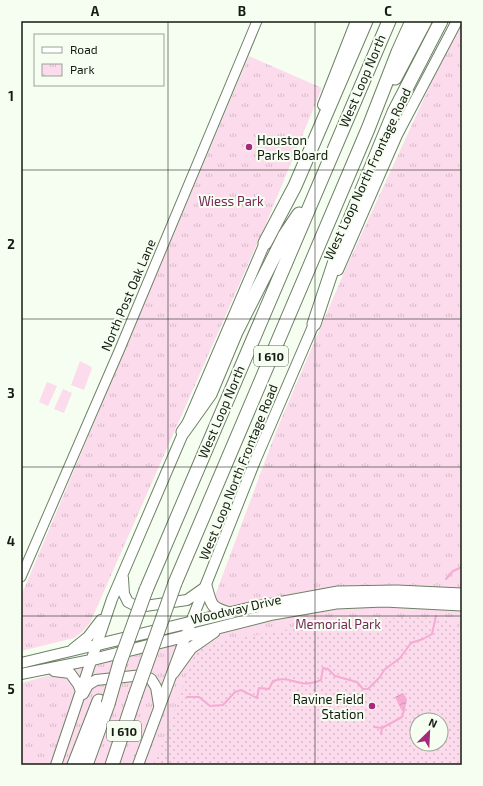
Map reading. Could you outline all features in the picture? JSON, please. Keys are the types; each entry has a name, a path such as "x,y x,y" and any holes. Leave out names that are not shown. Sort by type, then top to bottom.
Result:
{"highway":[{"path":"265,243 295,186 366,21"},
{"name":"West Loop North","path":"104,703 146,590 388,21"},
{"name":"West Loop North","path":"112,765 175,583 368,129 398,52 412,21"},
{"path":"368,129 425,21"},
{"path":"314,324 345,231 391,119 418,62 441,21"},
{"path":"183,432 210,394 236,332 285,235 317,186"},
{"path":"74,765 104,703"},
{"name":"I 610","path":"86,765 104,703"}],"main road":[{"path":"56,765 112,599 325,101 356,21"},
{"name":"West Loop North Frontage Road","path":"138,765 159,705 173,673 191,622 255,461 397,136 456,22"},
{"path":"123,572 124,594 128,602 138,607 187,600 206,586 211,605 218,610 230,613"},
{"name":"Woodway Drive","path":"21,663 230,613 312,596 358,591 462,594"},
{"path":"70,651 83,642 98,624 112,599"},
{"name":"Woodway Drive","path":"21,674 91,660 279,613 336,603 391,601 462,605"},
{"path":"173,673 191,648 221,628"},
{"path":"32,672 59,671 70,673 81,691"},
{"path":"77,702 88,685 96,680 143,675 151,679 156,687 159,705"}],"street":[{"name":"North Post Oak Lane","path":"21,577 120,348 257,21"}],"green space":[{"name":"Memorial Park","path":"462,22 462,765 21,765 21,683 194,637 216,593 277,429 346,268 438,68"},
{"name":"Wiess Park","path":"249,56 322,88 265,226 90,623 74,638 21,651 21,596"},
{"path":"80,361 92,368 84,390 71,385"},
{"path":"47,382 57,386 48,406 39,402"},
{"path":"63,389 72,393 64,413 54,409"},
{"path":"405,617 444,619 462,627 462,765 153,765 167,733 190,663 199,650 214,643 317,624"}],"water":[{"path":"403,693 407,699 405,709 402,711 395,697"}],"waterway":[{"path":"446,579 453,571 462,567"},
{"path":"187,697 199,697 210,706 223,705 235,692 241,690 257,698 259,688 269,689 273,681 280,679 301,683 313,683 321,680 323,668 328,669 335,676 357,682 363,689 368,689 380,677 384,670 400,658 411,643 432,634 436,616"},
{"path":"374,727 382,728 381,734 382,728 402,717 404,710"}],"place":[{"name":"Houston Parks Board","path":"249,147"},
{"name":"Ravine Field Station","path":"372,706"}]}
